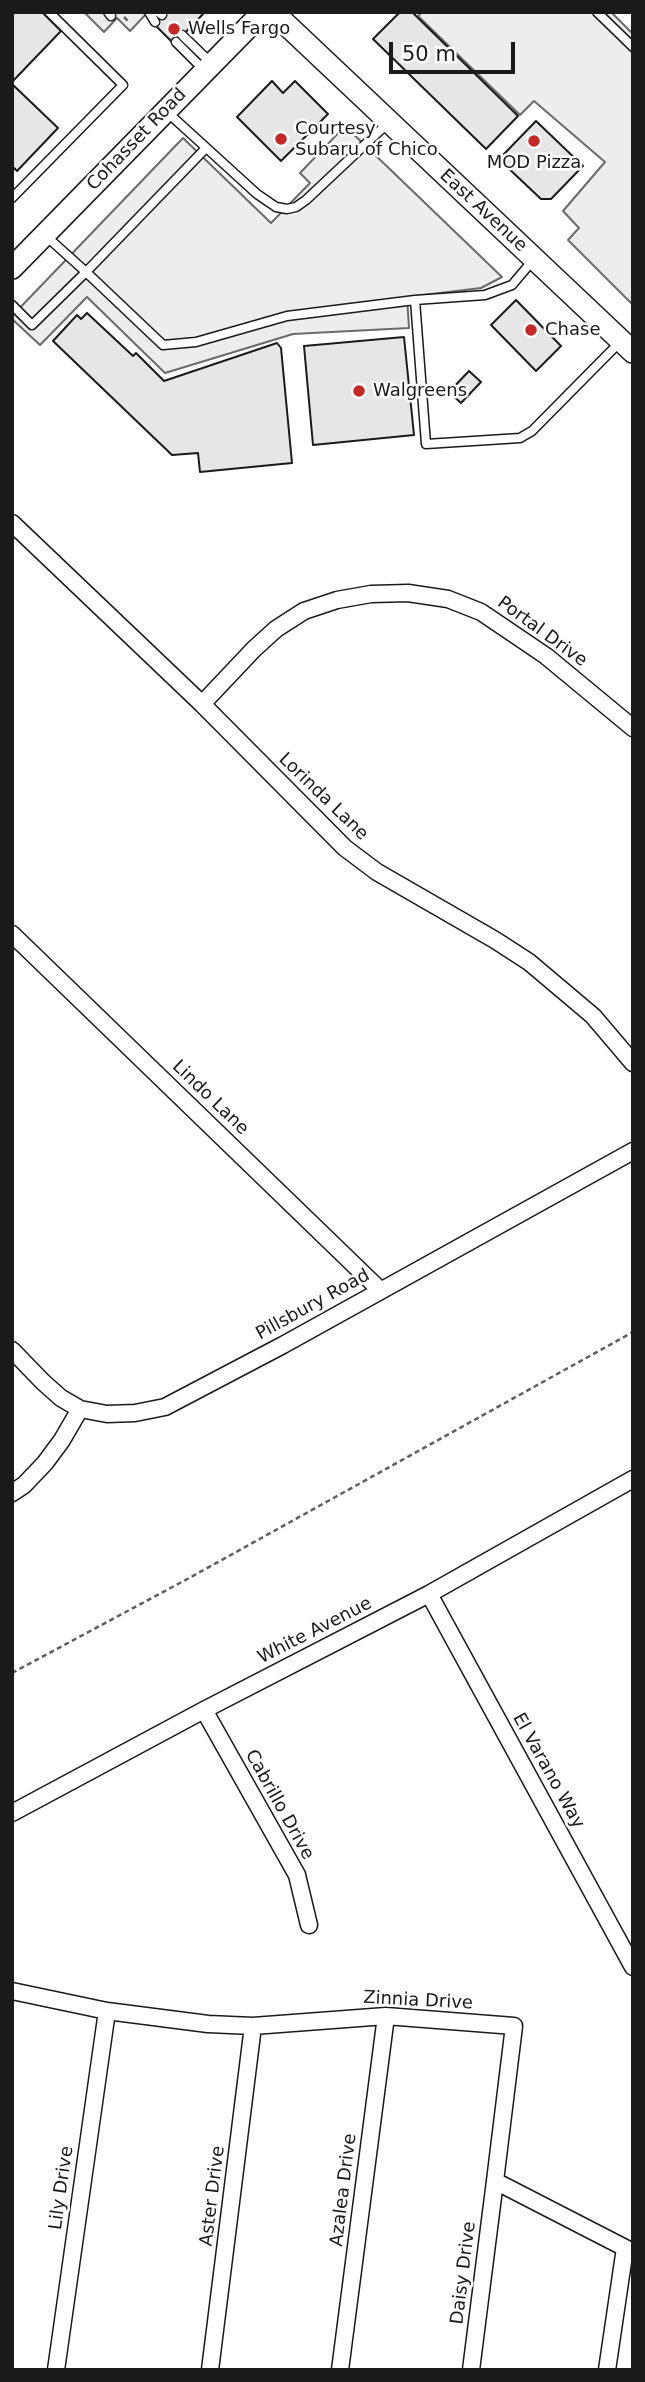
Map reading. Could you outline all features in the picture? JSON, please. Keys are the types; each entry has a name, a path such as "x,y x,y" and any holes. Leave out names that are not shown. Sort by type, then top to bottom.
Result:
{"main road":[{"name":"Cohasset Road","path":"12,268 263,12"},
{"name":"East Avenue","path":"273,12 627,347"}],"street":[{"name":"Lorinda Lane","path":"12,523 202,704 345,848 388,879 529,961 593,1016 633,1063"},
{"name":"Portal Drive","path":"202,704 254,649 276,629 304,611 371,594 408,593 448,599 481,612 546,656 633,728"},
{"name":"Lindo Lane","path":"12,934 380,1290"},
{"name":"Pillsbury Road","path":"12,1350 61,1398 80,1409 117,1414 165,1407 633,1151"},
{"path":"12,1493 24,1485 45,1463 80,1409"},
{"name":"White Avenue","path":"12,1813 429,1594 633,1479"},
{"name":"El Varano Way","path":"429,1594 633,1967"},
{"name":"Cabrillo Drive","path":"204,1710 297,1875 309,1924"},
{"name":"Zinnia Drive","path":"12,1991 107,2011 208,2024 253,2026 386,2016 514,2026 495,2181"},
{"name":"Lily Drive","path":"56,2370 107,2011"},
{"name":"Azalea Drive","path":"340,2370 386,2016"},
{"name":"Aster Drive","path":"210,2370 253,2026"},
{"path":"495,2181 629,2250 607,2370"},
{"name":"Daisy Drive","path":"471,2370 495,2181"}],"lane":[{"path":"12,198 123,85 49,12"},
{"path":"149,12 158,17"},
{"path":"597,12 633,47"},
{"path":"183,35 209,67"},
{"path":"176,42 209,67"},
{"path":"166,111 257,194 276,207 287,209 306,200 389,121"},
{"path":"12,305 33,325 206,148"},
{"path":"45,235 163,345 197,342 287,316 415,300 485,295 512,285 534,259"},
{"path":"415,300 426,444 520,438 532,431 627,347"}],"path":[{"path":"12,1673 204,1570 633,1332"}],"shaded area":[{"path":"84,12 148,12 130,31 117,18 104,32"},
{"path":"422,12 611,12 633,34 633,305 568,240 579,228 563,211 605,162 534,101 520,115 418,16"},
{"path":"345,126 502,277 481,288 407,297 409,328 293,334 165,373 87,297 40,345 12,319 183,138 271,223 310,183 300,173"}],"building":[{"path":"12,12 42,12 61,31 12,82"},
{"name":"Wells Fargo","path":"163,12 205,12 174,44 154,24"},
{"path":"400,12 412,12 518,116 486,149 373,39"},
{"name":"Courtesy Subaru of Chico","path":"272,81 283,93 295,81 328,114 281,161 237,117"},
{"path":"12,84 58,128 17,171 12,166"},
{"path":"536,121 583,166 551,199 541,199 505,165 504,154"},
{"path":"516,300 561,346 536,371 491,325"},
{"path":"87,313 133,356 136,353 164,381 277,343 281,348 292,463 200,472 198,453 172,455 53,341 77,315 81,319"},
{"name":"Walgreens","path":"404,337 414,435 313,445 304,346"},
{"path":"469,371 481,382 461,403 449,392"}],"place":[{"name":"Wells Fargo","path":"174,29"},
{"name":"Courtesy Subaru of Chico","path":"281,139"},
{"name":"MOD Pizza","path":"534,141"},
{"name":"Chase","path":"531,330"},
{"name":"Walgreens","path":"359,391"}]}
